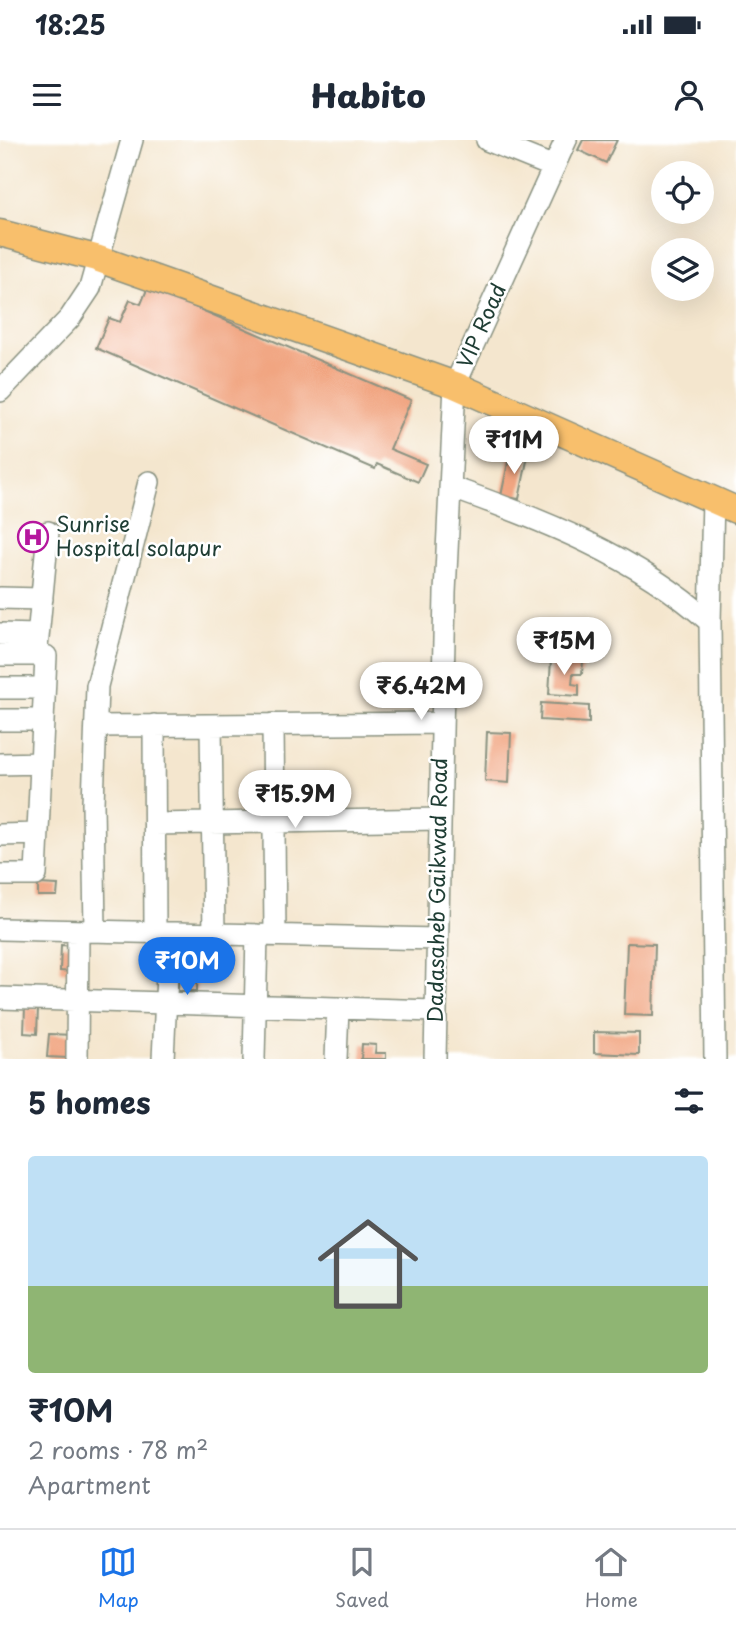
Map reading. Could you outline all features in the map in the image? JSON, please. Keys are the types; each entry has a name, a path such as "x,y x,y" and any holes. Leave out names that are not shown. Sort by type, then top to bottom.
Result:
{"main road":[{"path":"0,233 96,258 455,386"},
{"name":"VIP Road","path":"455,386 724,504"}],"street":[{"path":"0,391 70,318 90,288 96,258 132,140"},
{"path":"487,140 554,167"},
{"name":"VIP Road","path":"455,386 566,140"},
{"name":"Dadasaheb Gaikwad Road","path":"435,1059 442,723 455,386"},
{"path":"77,1059 78,1000 87,931 97,686 149,482"},
{"path":"450,487 560,528 678,593 710,622"},
{"path":"715,1059 710,622 724,504"},
{"path":"0,875 36,875 46,656 39,645 48,532"},
{"path":"0,598 42,599"},
{"path":"0,634 39,645"},
{"path":"0,654 39,645"},
{"path":"0,688 44,688"},
{"path":"0,720 43,720"},
{"path":"97,726 442,723"},
{"path":"254,1059 274,822 273,724"},
{"path":"211,725 214,934"},
{"path":"153,726 155,824 166,1002 163,1059"},
{"path":"0,764 41,763"},
{"path":"155,824 440,819"},
{"path":"0,835 37,834"},
{"path":"0,929 437,939"},
{"path":"0,998 435,1011"},
{"path":"336,1059 338,1008"}],"building":[{"path":"583,140 617,140 606,163 578,150"},
{"path":"148,287 411,400 390,449 426,464 418,482 377,464 375,469 96,348 109,318 120,322 130,300 141,304"},
{"path":"510,453 528,456 519,499 501,496"},
{"path":"551,659 583,661 582,674 573,674 572,684 579,685 579,696 549,694"},
{"path":"541,703 589,706 589,723 540,720"},
{"path":"487,732 511,733 509,783 485,781"},
{"path":"38,884 58,885 57,896 38,896"},
{"path":"627,943 655,944 653,1016 624,1015"},
{"path":"61,945 74,946 72,972 60,971"},
{"path":"179,958 198,958 197,991 178,991"},
{"path":"25,1007 38,1008 37,1034 24,1033"},
{"path":"594,1032 639,1033 639,1055 594,1053"},
{"path":"49,1034 73,1035 68,1058 47,1057"},
{"path":"362,1044 376,1045 375,1053 386,1053 386,1059 361,1059"}],"place":[{"name":"Sunrise Hospital solapur","path":"33,537"}]}
